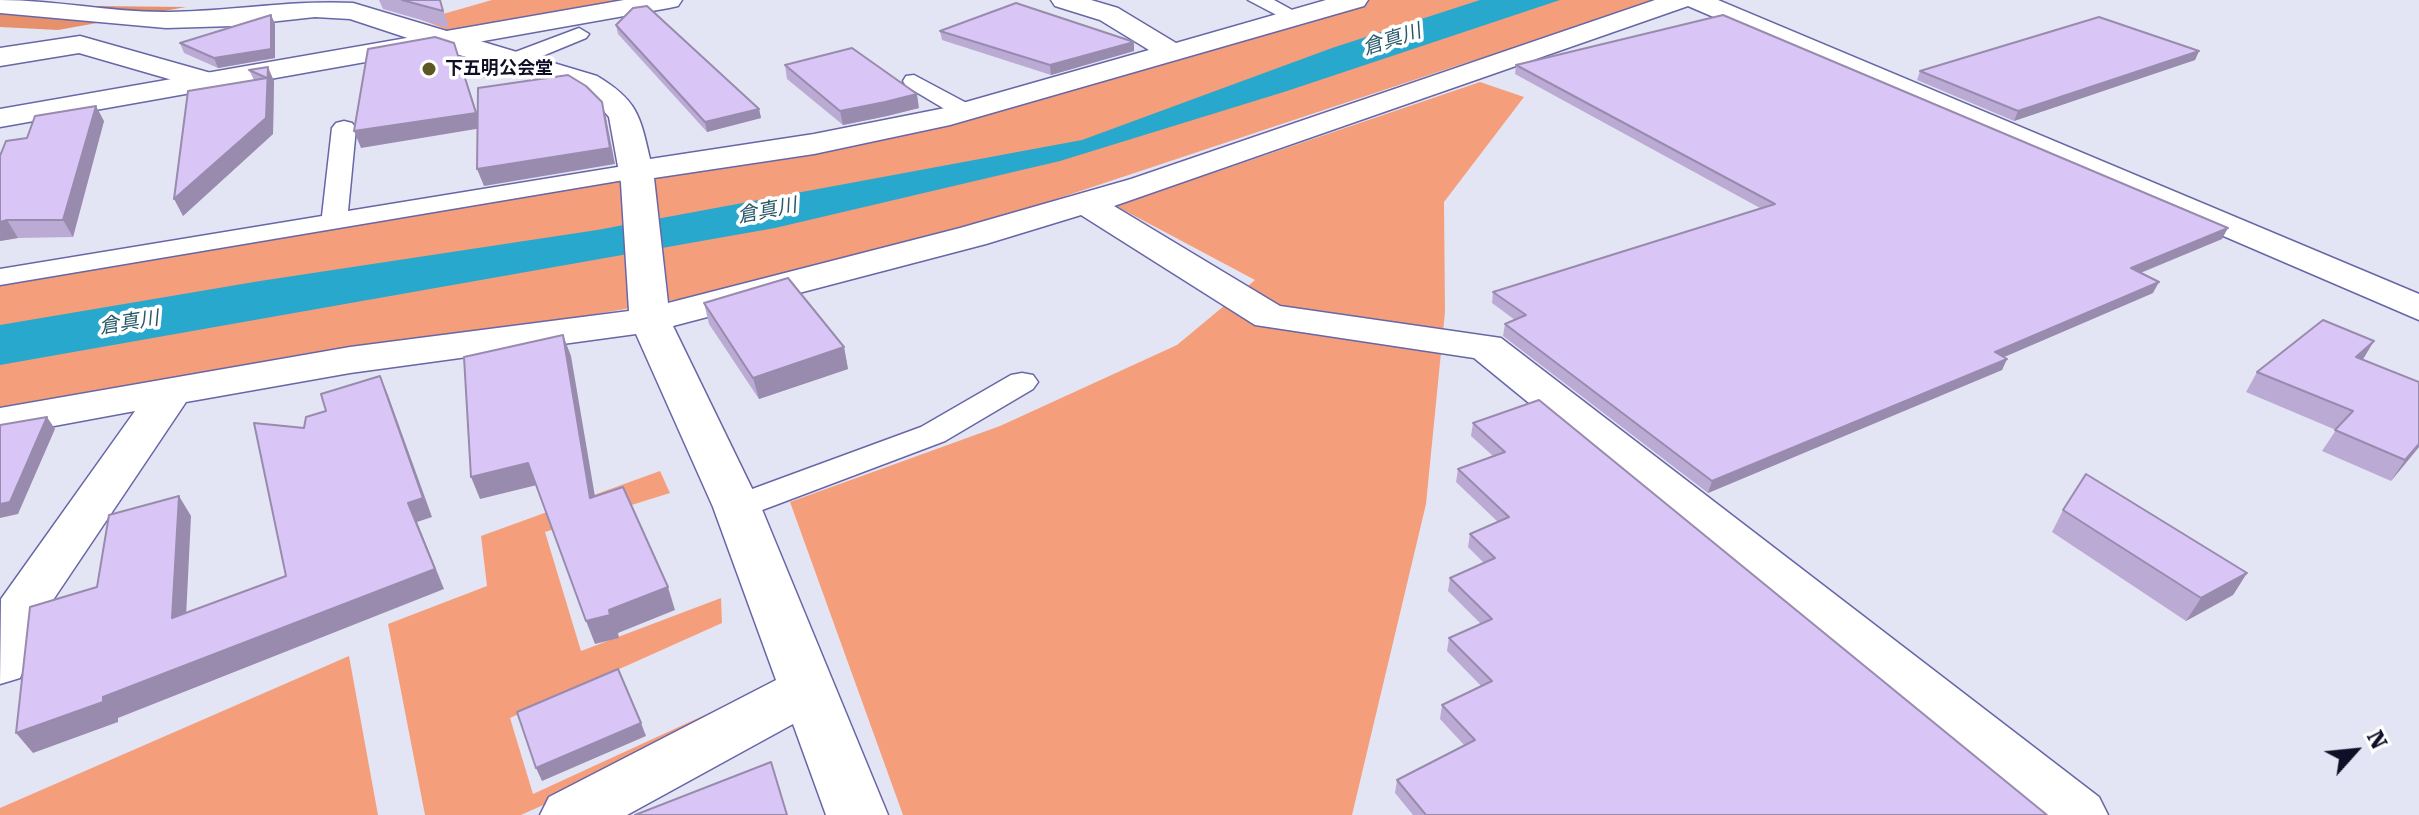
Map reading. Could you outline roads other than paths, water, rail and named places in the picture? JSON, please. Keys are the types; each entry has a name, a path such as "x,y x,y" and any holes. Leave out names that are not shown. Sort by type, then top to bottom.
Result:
{"street":[{"path":"0,118 669,0"},
{"path":"1064,0 1109,14 1173,53"},
{"path":"637,177 966,112 1355,0"},
{"path":"0,422 350,360 650,320 973,236 1085,203 1293,137 1681,0"},
{"path":"1696,0 2419,308"},
{"path":"1,4 62,6 166,20 233,18 315,9 353,11 443,40 498,65 586,82 604,93 624,115 637,177 650,320 737,507 857,815"},
{"path":"0,57 80,44 207,81"},
{"path":"1085,203 1269,317 1486,347 2077,815"},
{"path":"0,663 27,599 171,392"},
{"path":"571,815 808,689"}],"lane":[{"path":"1258,0 1295,17"},
{"path":"498,65 579,34"},
{"path":"914,81 966,112"},
{"path":"334,222 344,128"},
{"path":"0,277 334,222 637,177"},
{"path":"737,507 933,434 1022,382"}],"water":[{"name":"倉真川","path":"1480,0 1560,0 1287,91 1060,161 775,228 0,365 0,325 260,281 597,230 1082,140 1332,48"}],"place":[{"name":"下五明公会堂","path":"429,69"}]}
